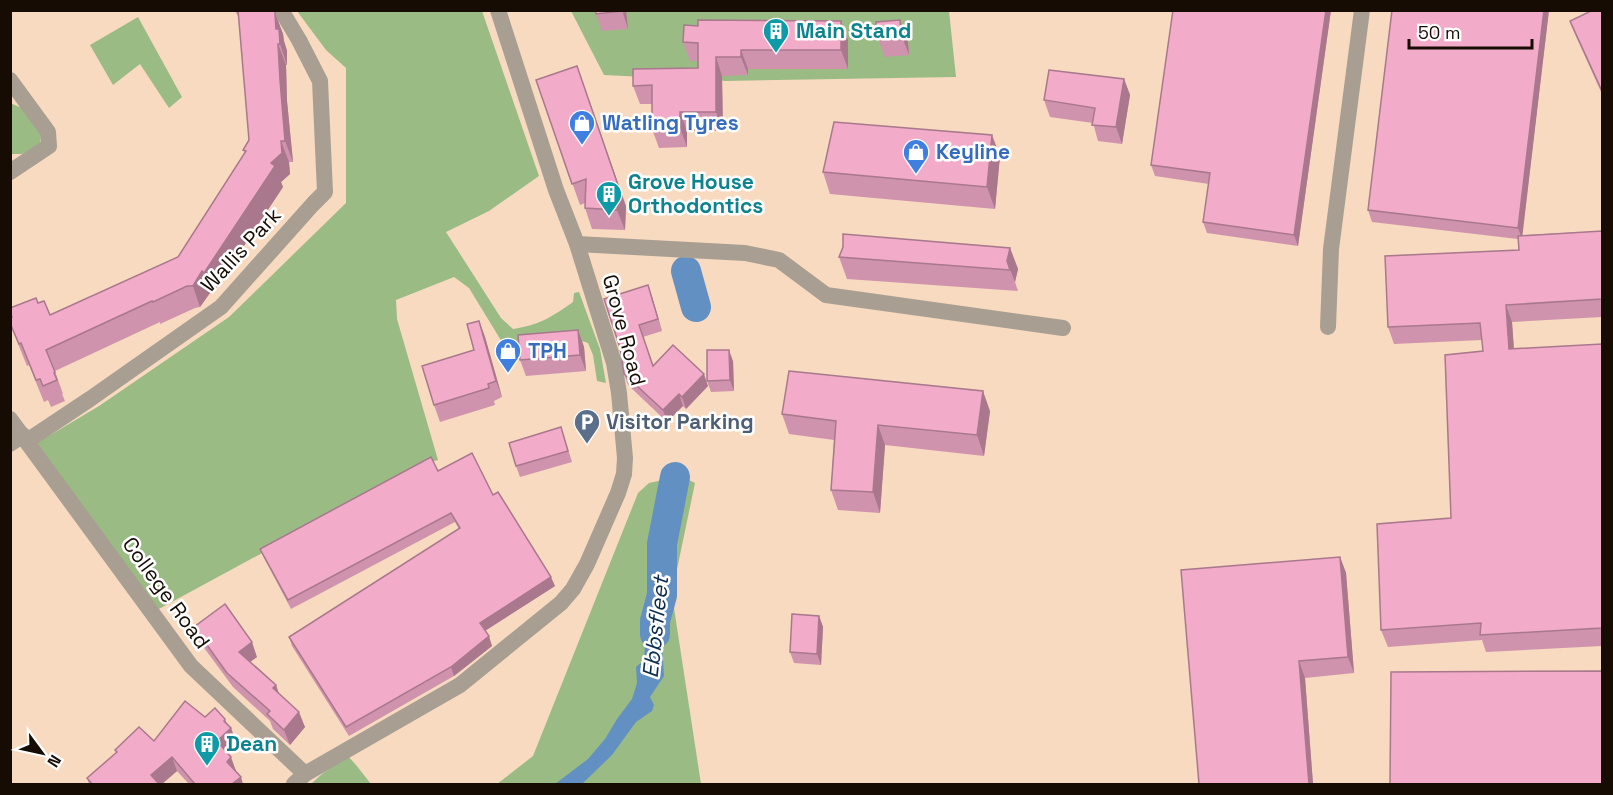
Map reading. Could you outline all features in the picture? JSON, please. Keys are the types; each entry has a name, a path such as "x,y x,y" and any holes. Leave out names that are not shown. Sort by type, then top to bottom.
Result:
{"street":[{"name":"Wallis Park","path":"20,440 90,399 221,307 325,192 320,81 281,10"},
{"name":"Grove Road","path":"300,779 460,685 561,603 573,589 587,564 624,474 625,453 614,363 577,244 556,190 498,10"},
{"path":"1328,327 1331,249 1362,10"},
{"path":"10,80 48,132 49,146 10,172"},
{"path":"577,244 745,253 779,260 826,295 1063,328"},
{"name":"College Road","path":"10,419 20,440 191,666 300,779"}],"green space":[{"path":"297,11 482,11 539,176 489,211 446,232 501,318 513,329 538,323 552,316 573,302 574,293 579,292 600,349 606,383 597,381 593,355 588,343 574,341 526,345 502,342 469,288 454,277 396,300 397,319 438,460 430,462 157,610 37,443 99,406 229,317 346,203 346,68 326,50"},
{"path":"571,11 949,11 956,77 726,81 604,75"},
{"path":"138,17 182,97 169,108 140,64 113,85 90,45"},
{"path":"10,103 22,108 41,132 40,146 22,154 11,154"},
{"path":"681,476 695,483 675,579 674,608 701,784 497,784 533,756 638,493 649,483"},
{"path":"348,756 371,784 312,784 322,774"}],"water":[{"path":"652,592 662,595 666,600 660,616 664,676 650,697 654,705 652,711 636,722 612,755 582,784 555,784 588,759 605,739 632,699 637,683 636,667 644,660 645,643 641,628 643,615"}],"building":[{"path":"238,10 274,10 275,13 276,29 279,29 280,44 278,44 285,141 281,141 282,153 271,163 275,166 193,286 187,286 152,301 46,350 57,380 43,386 40,379 36,380 10,323 12,317 10,308 36,298 38,303 44,301 50,315 178,257 246,151 243,150 249,140"},
{"path":"595,10 622,10 622,11 596,14"},
{"path":"1173,10 1326,10 1294,235 1203,222 1210,173 1151,165"},
{"path":"1392,10 1544,10 1518,228 1368,210"},
{"path":"1593,10 1602,10 1602,91 1570,21"},
{"path":"698,20 841,21 841,50 741,50 741,57 716,57 716,112 680,112 680,128 652,129 652,85 633,86 633,69 698,68 698,43 683,42 684,25 698,26"},
{"path":"900,20 901,34 877,36 876,22"},
{"name":"Watling Tyres","path":"577,66 618,185 617,210 585,208 586,179 572,184 536,80"},
{"path":"1049,70 1124,79 1116,127 1092,125 1095,108 1044,100"},
{"path":"834,122 992,135 987,187 823,172"},
{"path":"1602,231 1602,299 1506,305 1509,349 1602,344 1602,628 1480,635 1481,623 1381,630 1377,524 1451,518 1445,355 1483,351 1480,323 1388,327 1385,256 1519,250 1518,236"},
{"path":"843,234 1010,248 1007,261 1010,270 839,257 843,247"},
{"path":"648,285 658,319 639,325 653,366 673,345 704,374 682,397 679,394 663,410 624,374 620,348 604,299"},
{"path":"479,321 496,381 488,384 489,388 434,405 422,366 474,350 467,324"},
{"path":"578,330 580,355 520,360 518,335"},
{"path":"707,350 729,350 730,380 707,381"},
{"path":"789,371 983,391 977,435 878,425 873,492 831,490 836,421 782,414"},
{"path":"561,427 568,451 516,466 509,443"},
{"path":"472,453 493,495 498,492 551,577 480,623 489,636 451,667 346,727 289,637 460,528 451,513 288,600 260,549 431,457 438,471"},
{"path":"1340,557 1348,657 1299,661 1309,784 1199,784 1181,570"},
{"path":"225,604 252,642 239,652 276,685 273,688 299,712 284,730 267,714 270,711 227,673 194,627"},
{"path":"792,614 819,616 817,654 790,652"},
{"path":"1602,671 1602,784 1390,784 1391,672"},
{"path":"185,701 205,717 215,708 225,719 224,721 231,728 217,741 231,757 227,762 241,777 232,784 192,784 194,783 172,757 151,775 159,784 92,784 87,778 117,752 115,750 139,727 154,741"}],"waterway":[{"name":"Ebbsfleet","path":"686,271 696,307"},
{"name":"Ebbsfleet","path":"655,634 655,621 662,595 662,544 675,477"}],"place":[{"name":"Main Stand","path":"776,54"},
{"name":"Watling Tyres","path":"582,146"},
{"name":"Keyline","path":"916,175"},
{"name":"Grove House Orthodontics","path":"609,217"},
{"name":"TPH","path":"508,374"},
{"name":"Visitor Parking","path":"587,445"},
{"name":"Dean","path":"207,767"}]}
